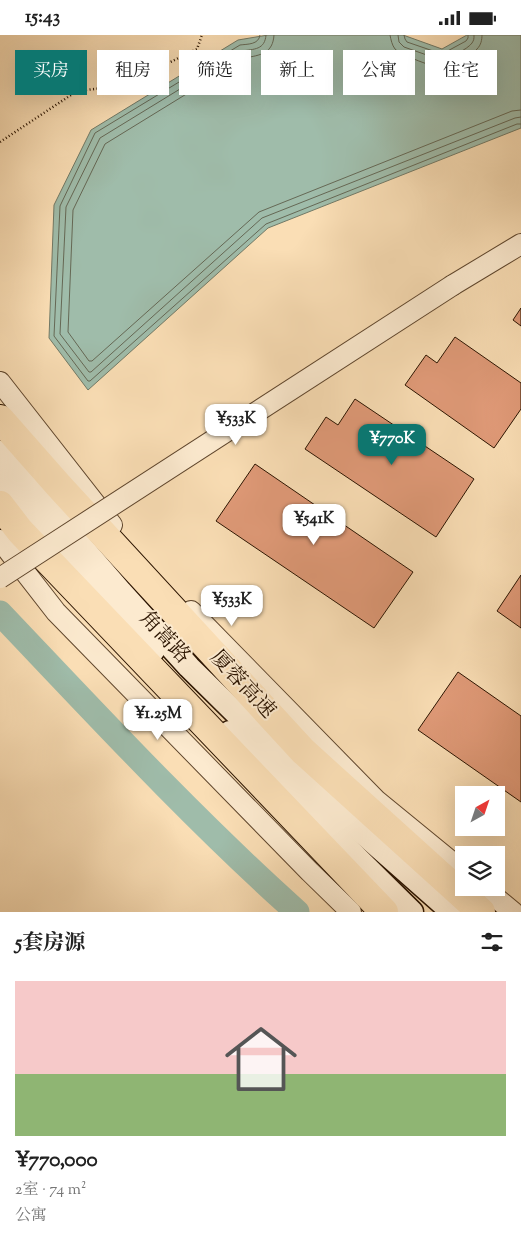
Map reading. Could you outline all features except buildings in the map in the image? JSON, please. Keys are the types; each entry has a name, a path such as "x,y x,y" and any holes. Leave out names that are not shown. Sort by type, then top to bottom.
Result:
{"highway":[{"name":"厦蓉高速","path":"0,419 59,486 303,751 481,912"},
{"path":"0,505 10,535 286,808 384,912"}],"main road":[{"name":"角蒿路","path":"0,452 120,592 189,667 316,792 452,912"},
{"name":"角蒿路","path":"0,480 120,616 214,716 412,912"}],"street":[{"path":"0,578 453,285 521,244"},
{"path":"0,382 130,547 376,800 455,865"},
{"path":"10,535 56,612 350,912"},
{"path":"494,896 513,912"}],"path":[{"path":"0,142 78,91 129,85 156,69 197,49 202,35"}],"water":[{"path":"268,35 403,35 442,49 467,35 521,35 521,128 268,228 88,390 49,338 54,205 91,130 148,95 169,95 169,82 179,76 179,95 251,95 251,50 222,50 238,40"}],"waterway":[{"path":"0,613 182,803 297,912"}]}
